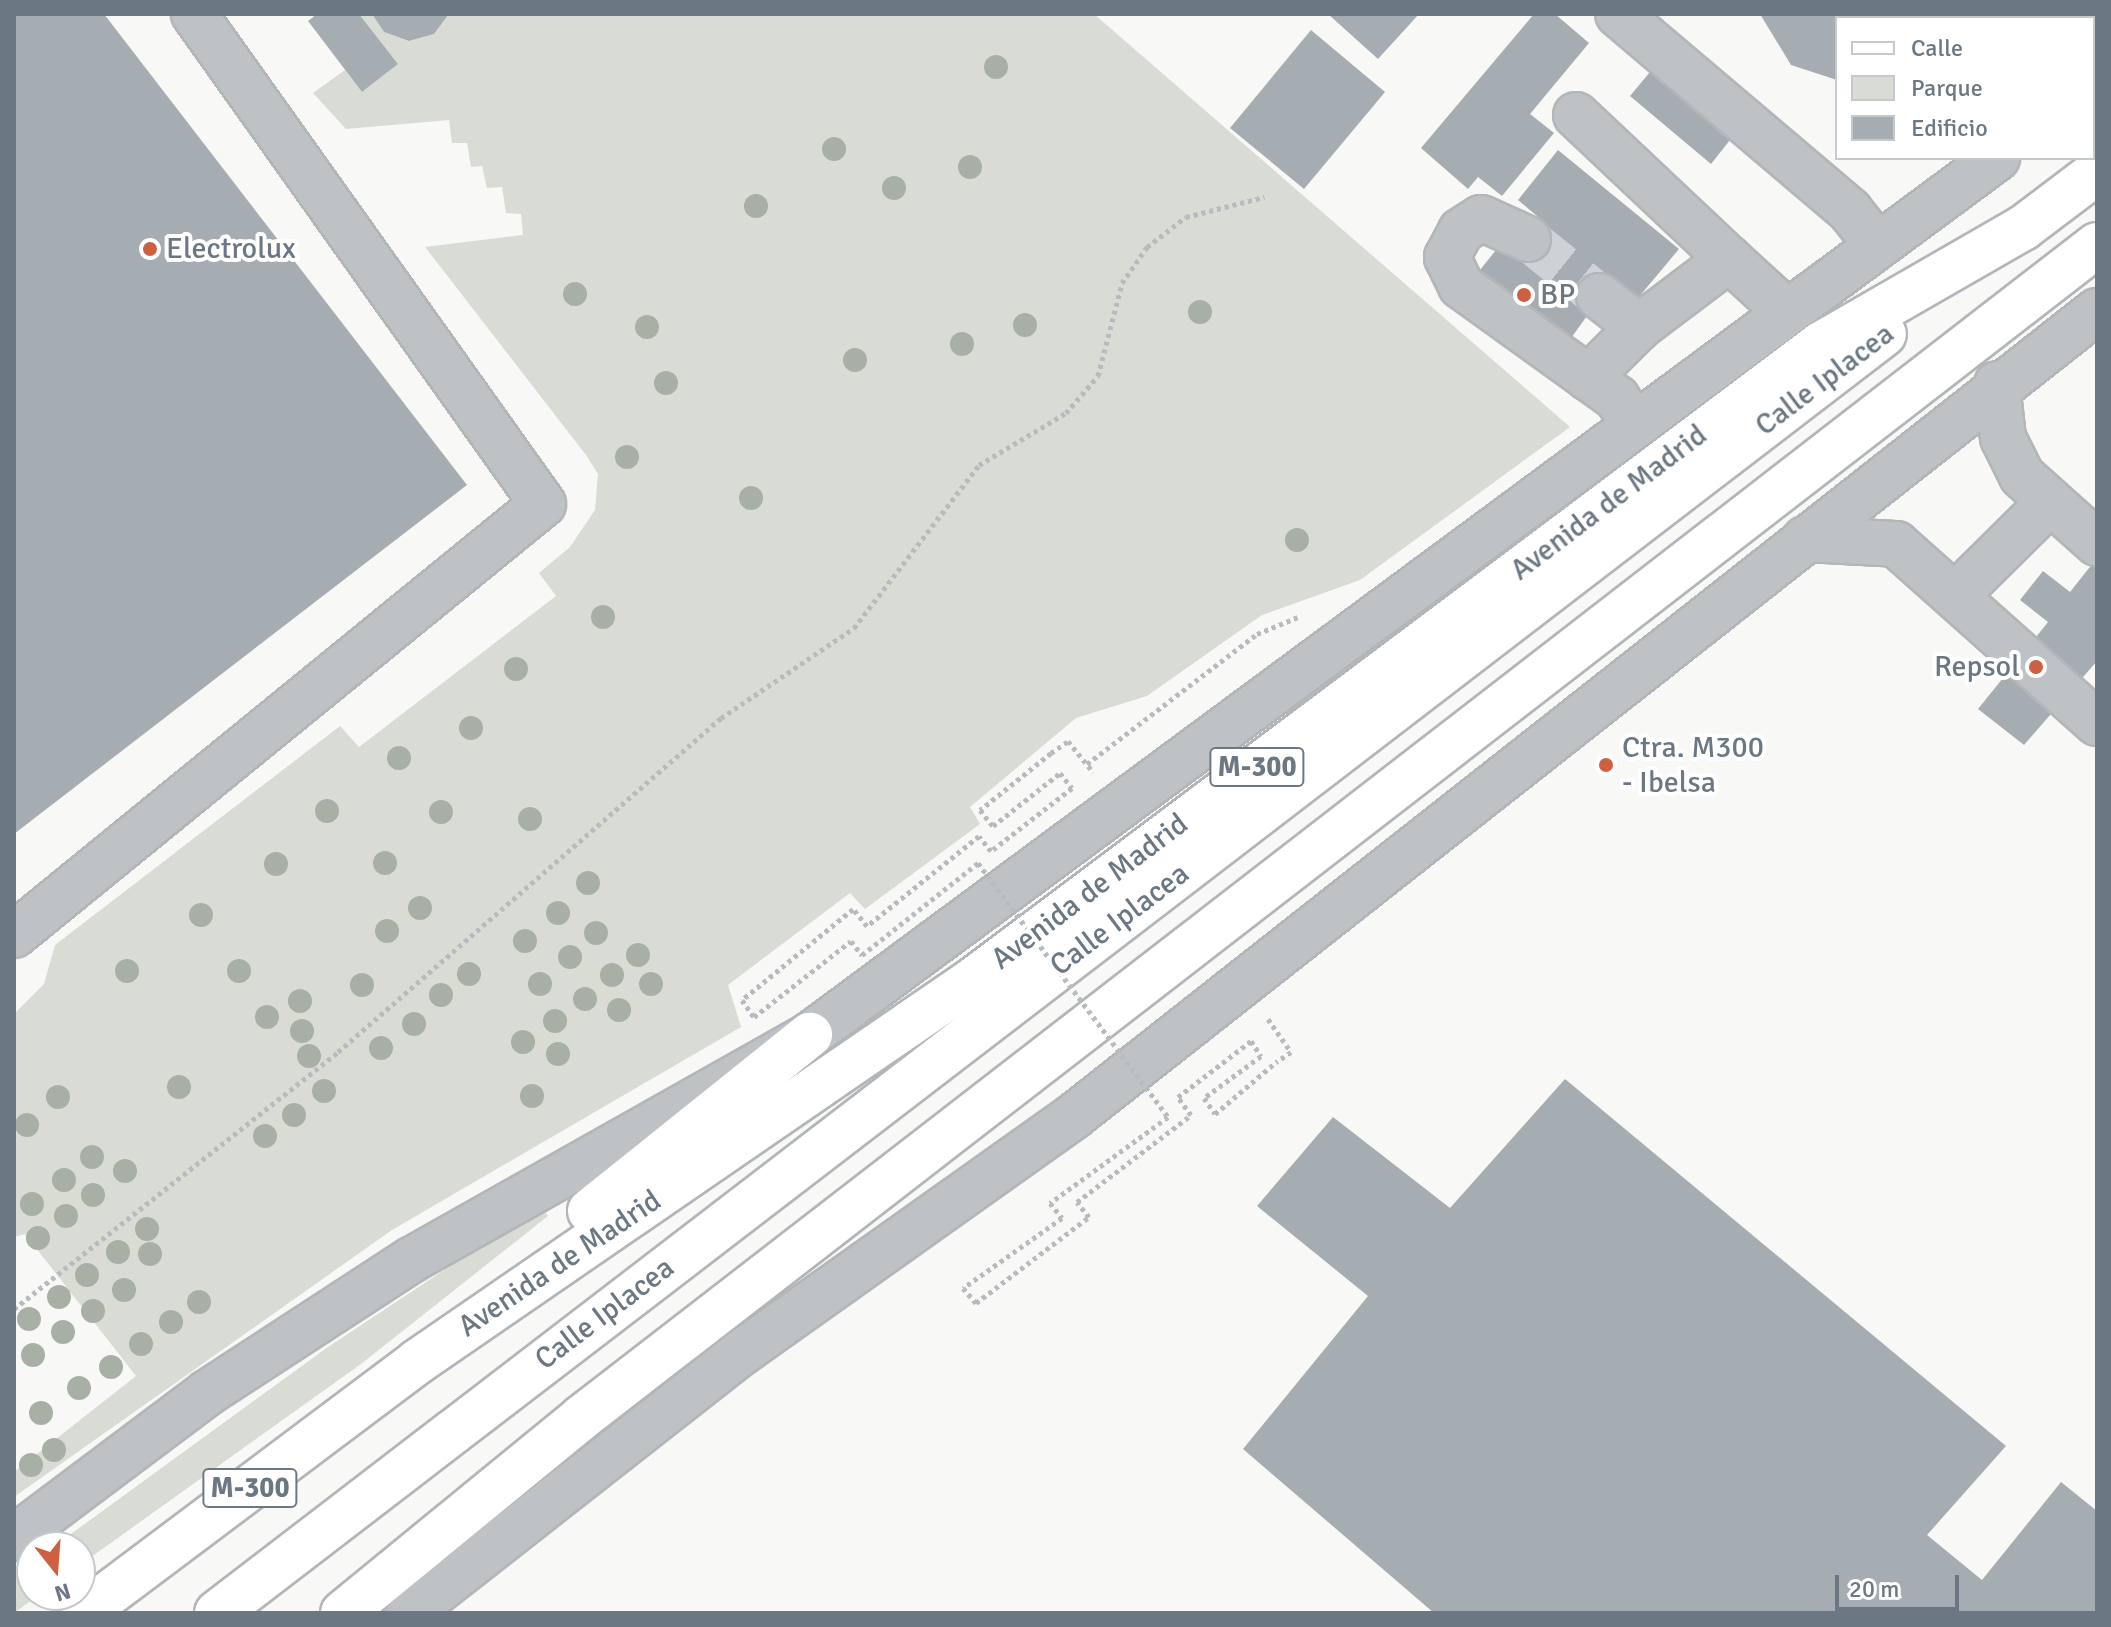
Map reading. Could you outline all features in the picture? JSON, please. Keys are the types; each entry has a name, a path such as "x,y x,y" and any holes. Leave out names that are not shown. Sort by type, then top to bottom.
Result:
{"main road":[{"name":"Avenida de Madrid","path":"83,1613 417,1362 973,980 1821,344 2023,228 2097,172"},
{"name":"Calle Iplacea","path":"217,1613 2023,228"},
{"path":"316,1613 581,1418 2097,245"},
{"path":"417,1362 563,1233 810,1035"},
{"path":"343,1613 581,1418"}],"lane":[{"path":"14,935 543,504 194,14"},
{"path":"1618,14 1850,211 1877,245"},
{"path":"1576,115 1786,311"},
{"name":"M-300","path":"14,1538 207,1393 411,1260 810,1035 1994,160"},
{"path":"1528,239 1481,218 1461,231 1447,257 1461,286 1617,398 1633,424"},
{"path":"1588,378 1639,327 1729,259"},
{"path":"1599,296 1639,327"},
{"path":"409,1613 742,1352 1074,1116 1997,384 2088,327"},
{"path":"1997,384 2003,438 2022,476 2097,543"},
{"path":"1955,596 2050,502"},
{"path":"1805,539 1896,544 2097,723"}],"path":[{"path":"14,1309 338,1052 721,718 854,628 979,465 1066,413 1098,376 1122,283 1147,247 1186,217 1264,197"},
{"path":"1051,753 980,810 993,826 1060,773 1072,788 991,851 979,836 867,926 853,909 742,1000 754,1017 851,941 862,955 978,863 1168,1117 1050,1203 1062,1218 963,1288 976,1303 1089,1217 1077,1202 1191,1115 1178,1097 1251,1041 1261,1056 1204,1098 1215,1114 1276,1062"}],"green space":[{"path":"359,14 372,14 384,32 409,41 434,34 449,14 1094,14 1570,427 1360,580 1262,615 1147,696 1076,718 970,807 980,824 865,909 850,893 728,985 741,1027 392,1230 14,1497 14,1472 136,1376 25,1234 14,1237 14,1014 44,984 55,945 340,726 359,747 556,596 539,573 570,547 595,510 598,474 586,455 425,247 523,235 521,214 506,213 502,187 487,188 482,166 471,167 467,143 452,143 449,120 346,129 313,93 345,70 362,92 398,64"},
{"path":"541,1206 548,1216 361,1364 96,1554 96,1531 75,1531 328,1347"},
{"path":"16,1574 17,1611 14,1613"}],"building":[{"name":"Electrolux","path":"14,14 104,14 467,485 14,834"},
{"path":"317,14 359,14 398,64 362,92 308,21"},
{"path":"372,14 449,14 434,34 409,41 384,32"},
{"path":"1328,14 1419,14 1378,59"},
{"path":"1534,14 1555,14 1589,43 1530,114 1554,133 1502,196 1478,177 1468,189 1421,148"},
{"path":"1760,14 1919,14 1835,16 1835,79 1791,65"},
{"path":"1311,30 1385,92 1304,189 1230,128"},
{"path":"1650,72 1730,140 1711,164 1630,96"},
{"path":"1558,150 1679,249 1638,298 1614,278 1564,348 1476,275 1500,245 1513,257 1543,221 1518,200"},
{"path":"2097,558 2097,661 2024,745 1978,709 2048,622 2020,600 2043,571 2070,592"},
{"path":"1565,1079 2006,1446 1927,1535 1982,1580 2061,1482 2097,1511 2097,1613 1434,1613 1243,1449 1368,1296 1257,1206 1333,1117 1450,1208"}],"tunnel":[{"path":"1528,239 1599,296"}],"place":[{"name":"Electrolux","path":"150,249"},
{"name":"BP","path":"1524,295"},
{"name":"Repsol","path":"2036,667"},
{"name":"Ctra. M300 - Ibelsa","path":"1606,765"}]}
